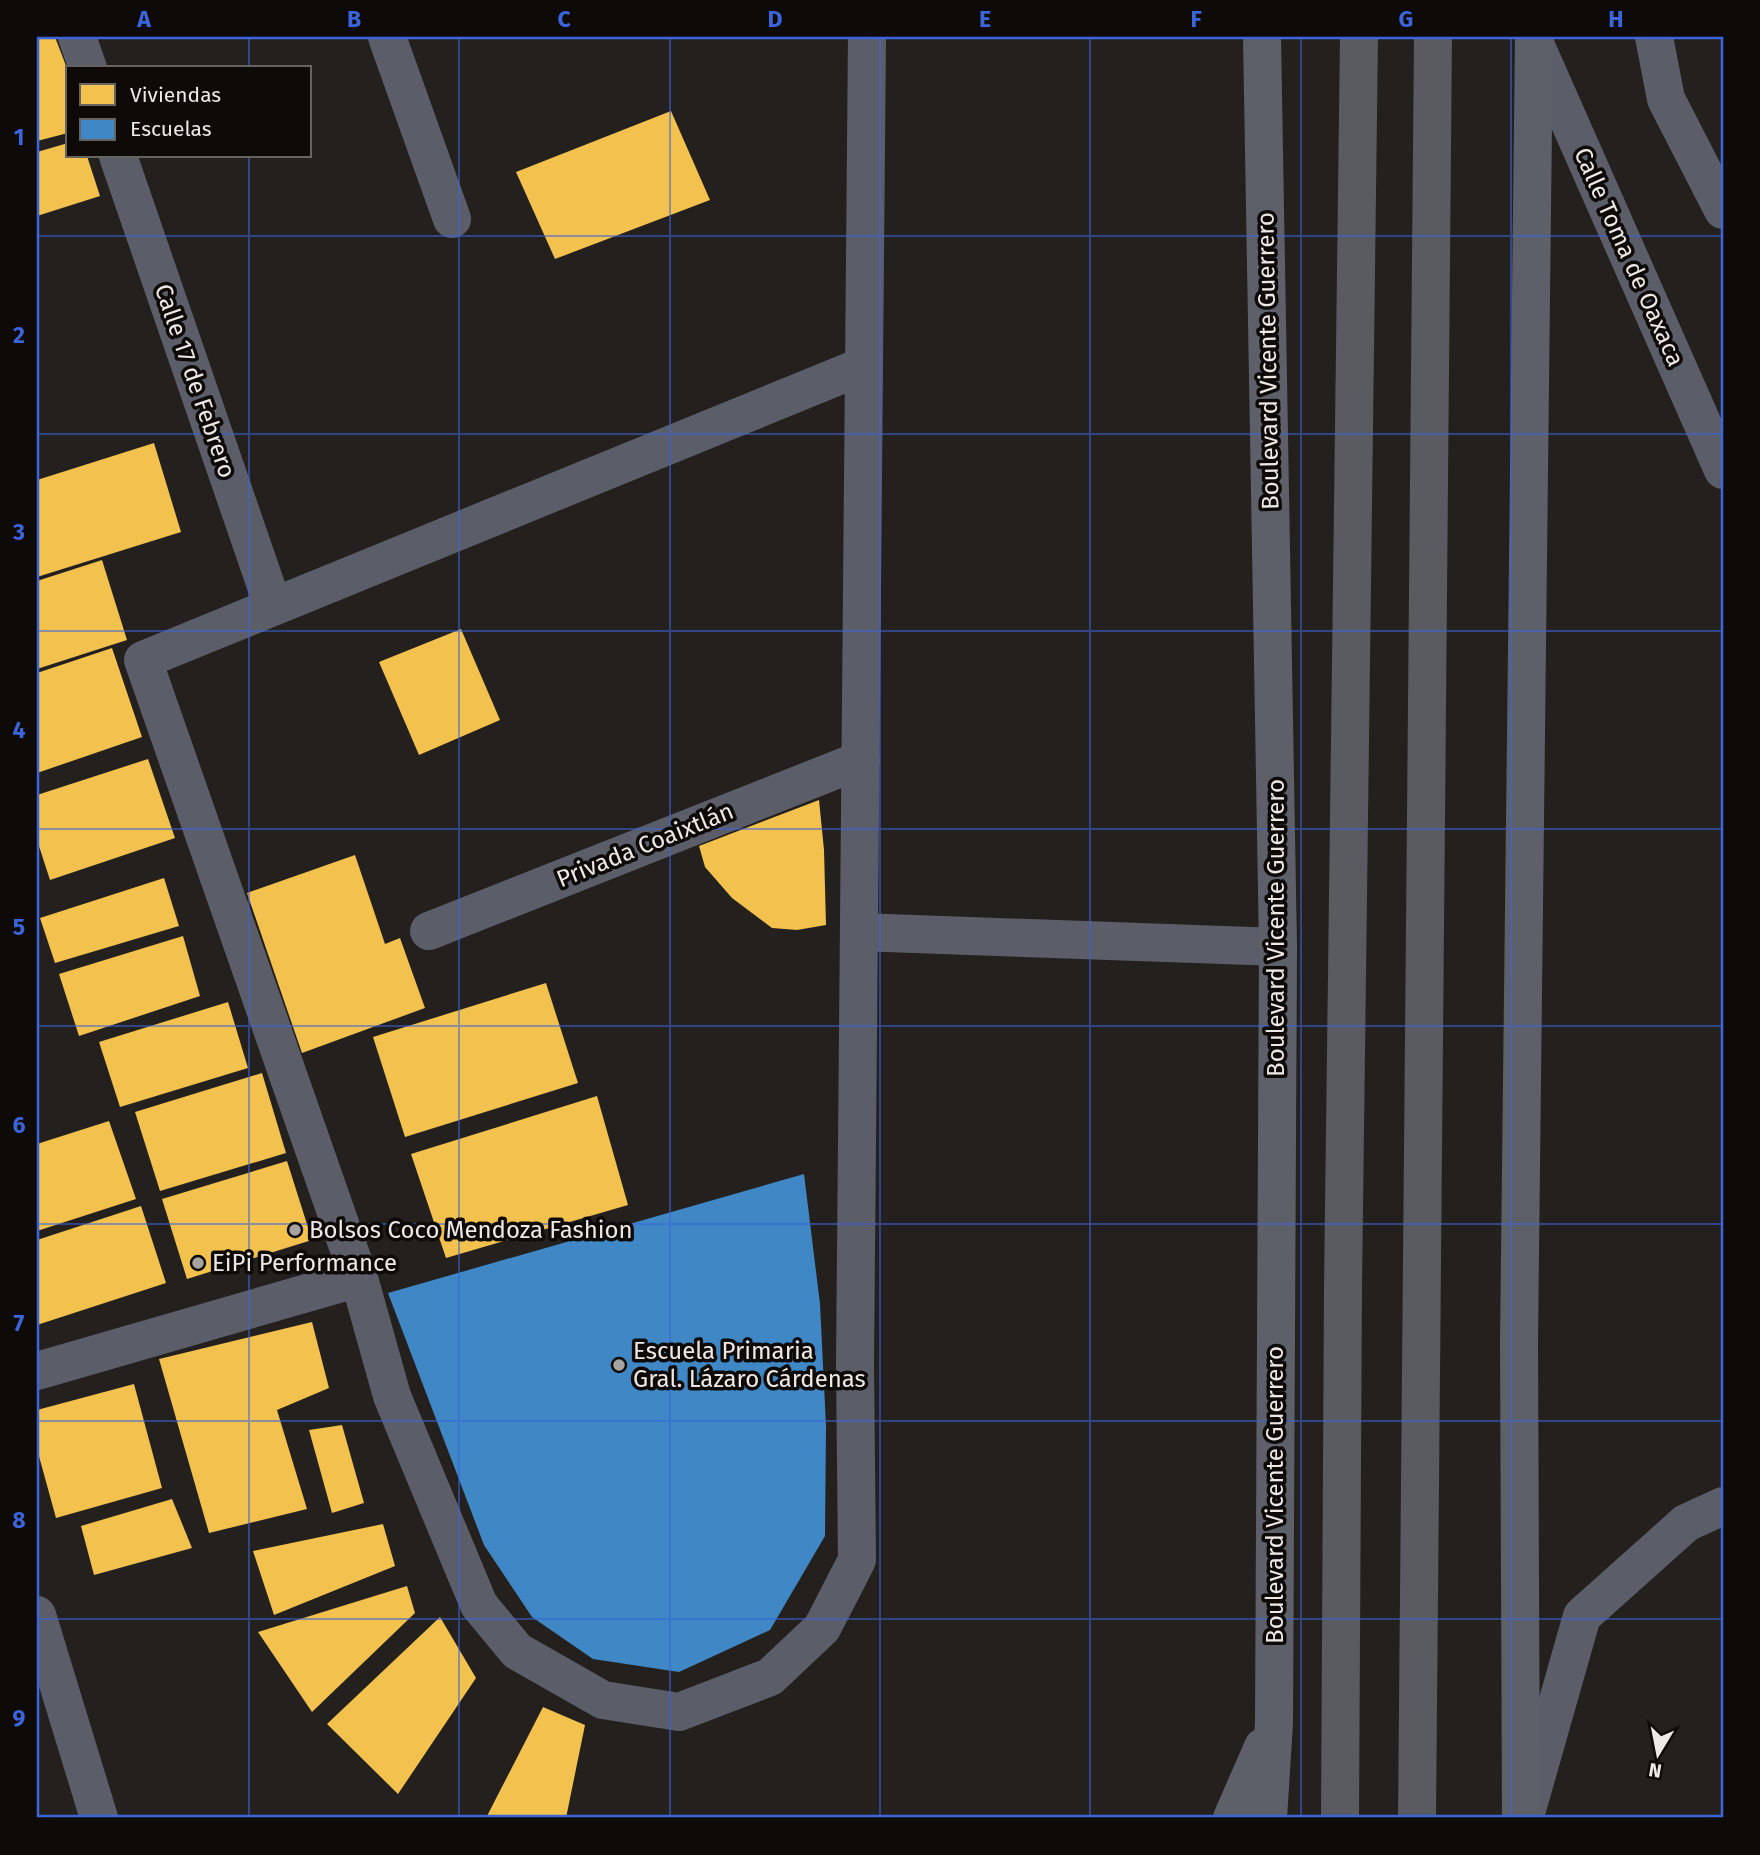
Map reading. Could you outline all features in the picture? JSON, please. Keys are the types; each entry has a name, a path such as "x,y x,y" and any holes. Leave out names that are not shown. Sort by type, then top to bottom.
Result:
{"highway":[{"path":"1340,1818 1343,1286 1359,37"},
{"path":"1417,1818 1433,37"}],"main road":[{"name":"Boulevard Vicente Guerrero","path":"1262,37 1278,947 1274,1723 1268,1818"},
{"path":"1522,1818 1519,1342 1534,40"},
{"path":"1232,1818 1274,1723"}],"street":[{"path":"77,37 87,66"},
{"path":"387,37 452,219"},
{"path":"863,366 143,660 359,1278 392,1396 479,1605 517,1651 603,1700 679,1712 769,1677 822,1628 857,1560 855,1364 867,37"},
{"path":"1654,37 1666,99 1723,210"},
{"name":"Calle Toma de Oaxaca","path":"1534,40 1723,470"},
{"name":"Calle 17 de Febrero","path":"119,158 273,606"},
{"name":"Privada Coaixtlán","path":"429,931 861,760"},
{"path":"859,932 1278,947"},
{"path":"37,1371 359,1278"},
{"path":"1522,1818 1582,1616 1686,1523 1723,1506"},
{"path":"37,1615 99,1818"}],"building: Viviendas":[{"path":"37,37 55,37 66,66 66,134 37,141"},
{"path":"671,111 710,200 555,259 516,172"},
{"path":"66,144 66,158 88,158 100,196 37,216 37,152"},
{"path":"154,443 181,532 37,577 37,480"},
{"path":"102,560 127,640 37,669 37,581"},
{"path":"461,629 500,720 419,755 379,662"},
{"path":"112,648 142,737 37,773 37,673"},
{"path":"148,759 175,838 50,880 37,840 37,795"},
{"path":"819,800 824,850 826,925 797,930 772,928 732,898 705,867 699,846"},
{"path":"355,855 385,944 400,938 425,1008 302,1053 247,893"},
{"path":"164,878 179,926 55,963 40,918"},
{"path":"183,936 200,996 79,1036 59,974"},
{"path":"546,983 578,1083 405,1137 373,1037"},
{"path":"228,1002 248,1068 120,1107 99,1042"},
{"path":"262,1073 286,1153 160,1191 135,1112"},
{"path":"597,1096 628,1205 446,1258 411,1154"},
{"path":"109,1121 136,1199 37,1231 37,1144"},
{"path":"287,1161 312,1240 187,1279 162,1199"},
{"path":"141,1206 166,1283 37,1325 37,1240"},
{"path":"312,1322 329,1388 277,1410 307,1509 209,1533 159,1359"},
{"path":"134,1384 162,1488 56,1518 37,1449 37,1410"},
{"path":"342,1425 364,1503 332,1513 309,1430"},
{"path":"172,1499 192,1548 94,1575 81,1526"},
{"path":"383,1524 395,1566 274,1615 253,1551"},
{"path":"407,1586 415,1613 312,1712 258,1632"},
{"path":"440,1617 476,1678 398,1794 327,1724"},
{"path":"543,1707 585,1725 566,1818 486,1818"}],"building: Escuelas":[{"name":"Escuela Primaria Gral. Lázaro Cárdenas","path":"804,1174 820,1304 826,1426 825,1536 770,1630 679,1672 593,1659 532,1617 484,1545 388,1293"}],"place":[{"name":"Bolsos Coco Mendoza Fashion","path":"295,1230"},
{"name":"EiPi Performance","path":"198,1263"},
{"name":"Escuela Primaria Gral. Lázaro Cárdenas","path":"619,1365"}]}
